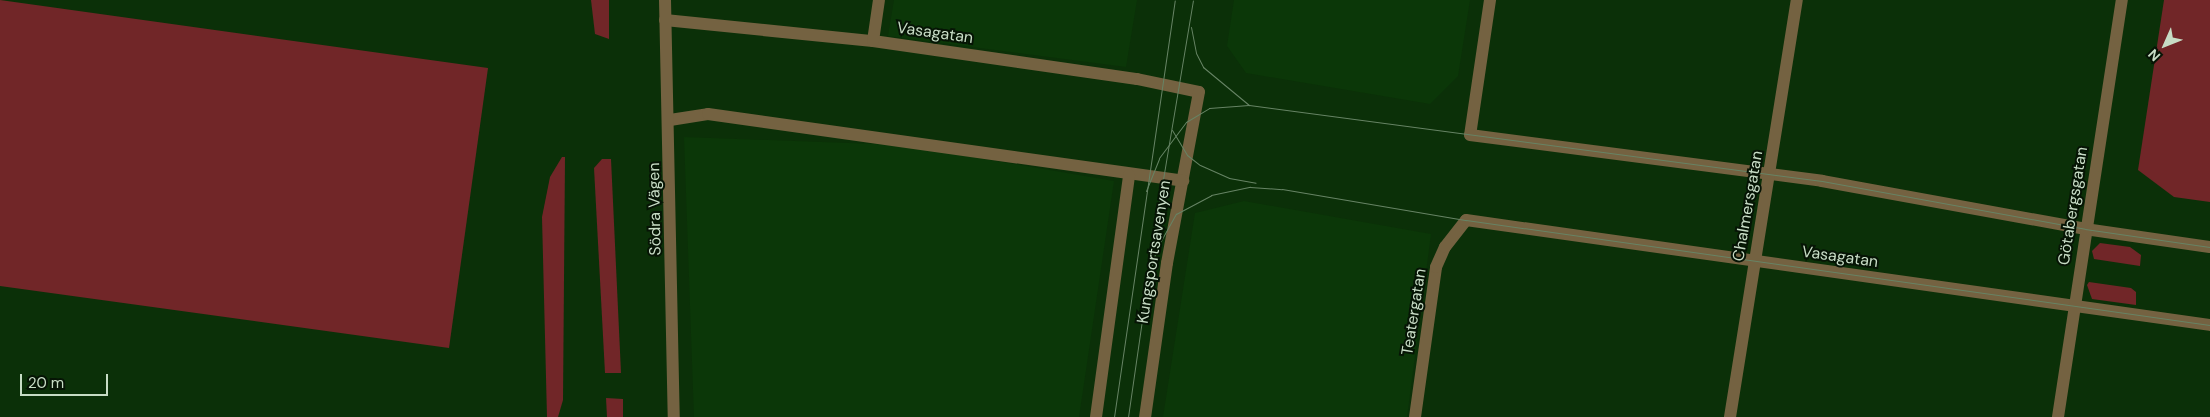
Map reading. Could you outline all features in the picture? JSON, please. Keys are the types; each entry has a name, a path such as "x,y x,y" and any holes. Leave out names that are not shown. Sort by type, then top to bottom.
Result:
{"street":[{"name":"Södra Vägen","path":"665,0 670,120 674,417"},
{"path":"872,41 879,0"},
{"path":"1490,0 1470,135 1770,174 2085,229 2210,247"},
{"name":"Chalmersgatan","path":"1730,417 1797,0"},
{"name":"Götabergsgatan","path":"2058,417 2085,229 2122,0"},
{"name":"Vasagatan","path":"665,20 872,41 1137,79 1199,92"},
{"name":"Kungsportsavenyen","path":"1145,417 1182,181 1199,92"},
{"path":"670,120 708,114 1182,181"},
{"name":"Kungsportsavenyen","path":"1096,417 1129,174"},
{"name":"Vasagatan","path":"1466,220 2210,325"},
{"name":"Teatergatan","path":"1415,417 1436,267 1445,247 1466,220"}],"shaded area":[{"path":"0,0 488,68 449,348 0,286"},
{"path":"591,0 609,0 609,39 595,34"},
{"path":"894,0 1137,0 1126,67 888,36"},
{"path":"1234,0 1470,0 1458,76 1430,104 1246,73 1227,46"},
{"path":"2164,0 2210,0 2210,202 2174,197 2138,170"},
{"path":"684,137 902,145 1114,181 1079,417 694,417"},
{"path":"562,157 565,157 563,400 558,417 547,417 542,217 550,177"},
{"path":"602,159 611,159 621,373 605,373 594,168"},
{"path":"1244,201 1431,234 1407,417 1163,417 1195,213"},
{"path":"2100,243 2130,247 2141,255 2140,266 2094,259 2092,251"},
{"path":"2089,282 2131,288 2136,292 2136,305 2092,299 2087,285"},
{"path":"606,398 623,399 623,417 607,417"}],"tram line":[{"path":"1114,417 1175,0"},
{"path":"1151,251 1193,0"},
{"path":"1191,27 1196,53 1203,67 1249,105"},
{"path":"1146,191 1159,158 1186,122 1209,108 1249,105 1822,181 2085,229 2210,247"},
{"path":"1172,130 1187,155 1200,165 1229,178 1256,183"},
{"path":"1148,276 1158,246 1176,214 1211,195 1250,187 1282,189 1466,220 2210,325"},
{"path":"1128,417 1149,271"}]}
